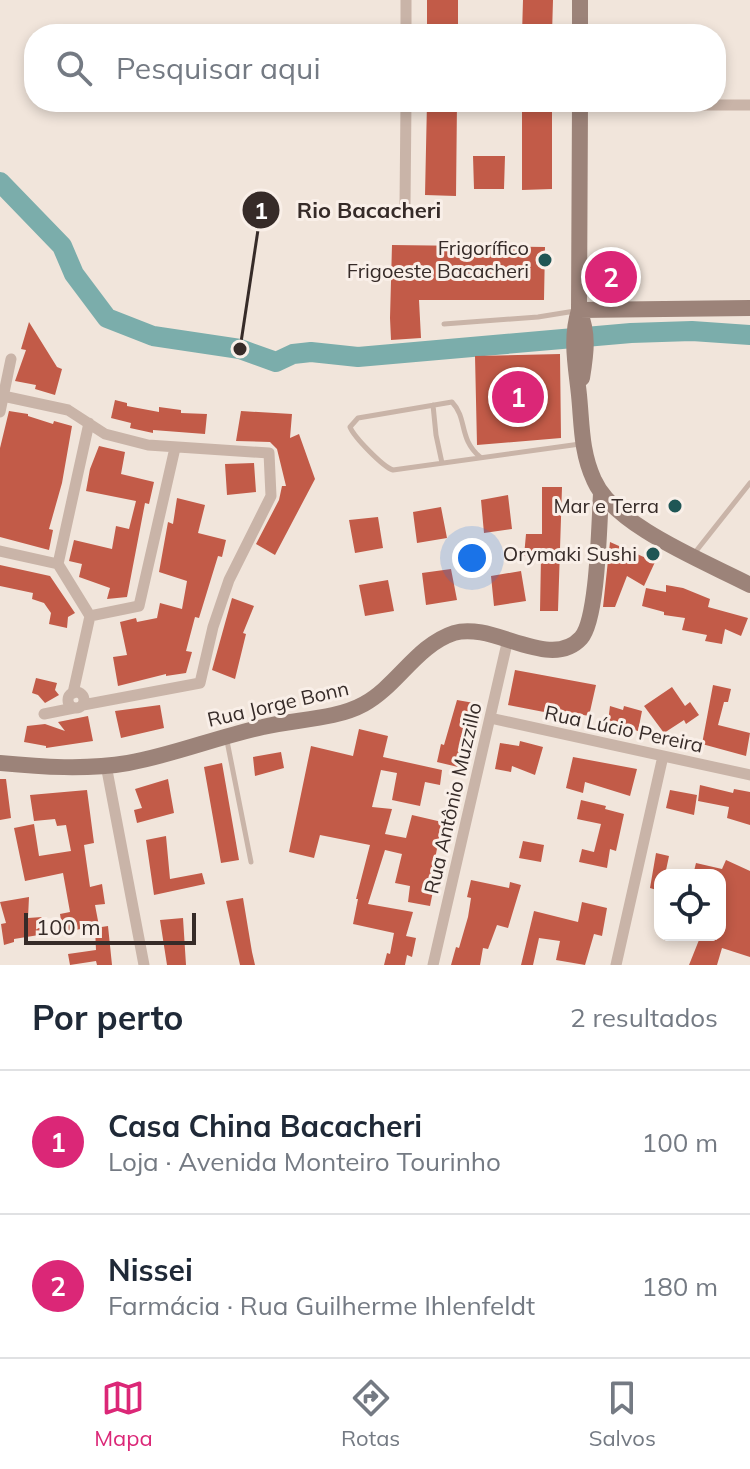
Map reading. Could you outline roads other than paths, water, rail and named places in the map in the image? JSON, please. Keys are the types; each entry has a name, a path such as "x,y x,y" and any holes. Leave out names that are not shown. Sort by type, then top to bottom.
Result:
{"main road":[{"path":"580,0 580,24"},
{"path":"580,112 579,397 582,443 590,470 601,494 631,522 750,585"},
{"path":"579,310 750,308"},
{"name":"Rua Jorge Bonn","path":"0,763 106,765 137,761 226,736 337,713 363,705 435,642 455,633 474,630 548,650 568,646 584,635 591,610 601,494"}],"street":[{"path":"406,0 406,24"},
{"path":"726,105 750,105"},
{"path":"405,205 406,112"},
{"path":"0,412 11,359"},
{"path":"3,396 68,410 111,436 175,448 269,453 271,496 229,580 213,627 200,683 44,714"},
{"path":"78,706 83,695 73,693 90,616 58,564 89,423"},
{"path":"90,616 139,606 175,448"},
{"path":"0,551 58,564"},
{"name":"Rua Antônio Muzzillo","path":"433,965 508,639"},
{"name":"Rua Lúcio Pereira","path":"490,718 750,775"},
{"path":"616,965 663,756"},
{"path":"106,765 144,965"}],"lane":[{"path":"444,324 538,317 579,310"},
{"path":"480,457 469,448 454,403 358,418 350,427 388,470 566,448 582,443"},
{"path":"433,405 442,464"},
{"path":"693,555 750,483"},
{"path":"226,736 251,862"}],"waterway":[{"path":"0,182 62,246 74,274 107,318 153,336 240,349 276,362 293,354 311,352 358,357 631,333 692,331 750,335"}],"place":[{"name":"Frigorífico Frigoeste Bacacheri","path":"545,260"},
{"name":"Nissei","path":"611,277"},
{"name":"Rio Bacacheri","path":"240,349"},
{"name":"Casa China Bacacheri","path":"518,397"},
{"name":"Mar e Terra","path":"675,506"},
{"name":"Orymaki Sushi","path":"653,554"}]}
